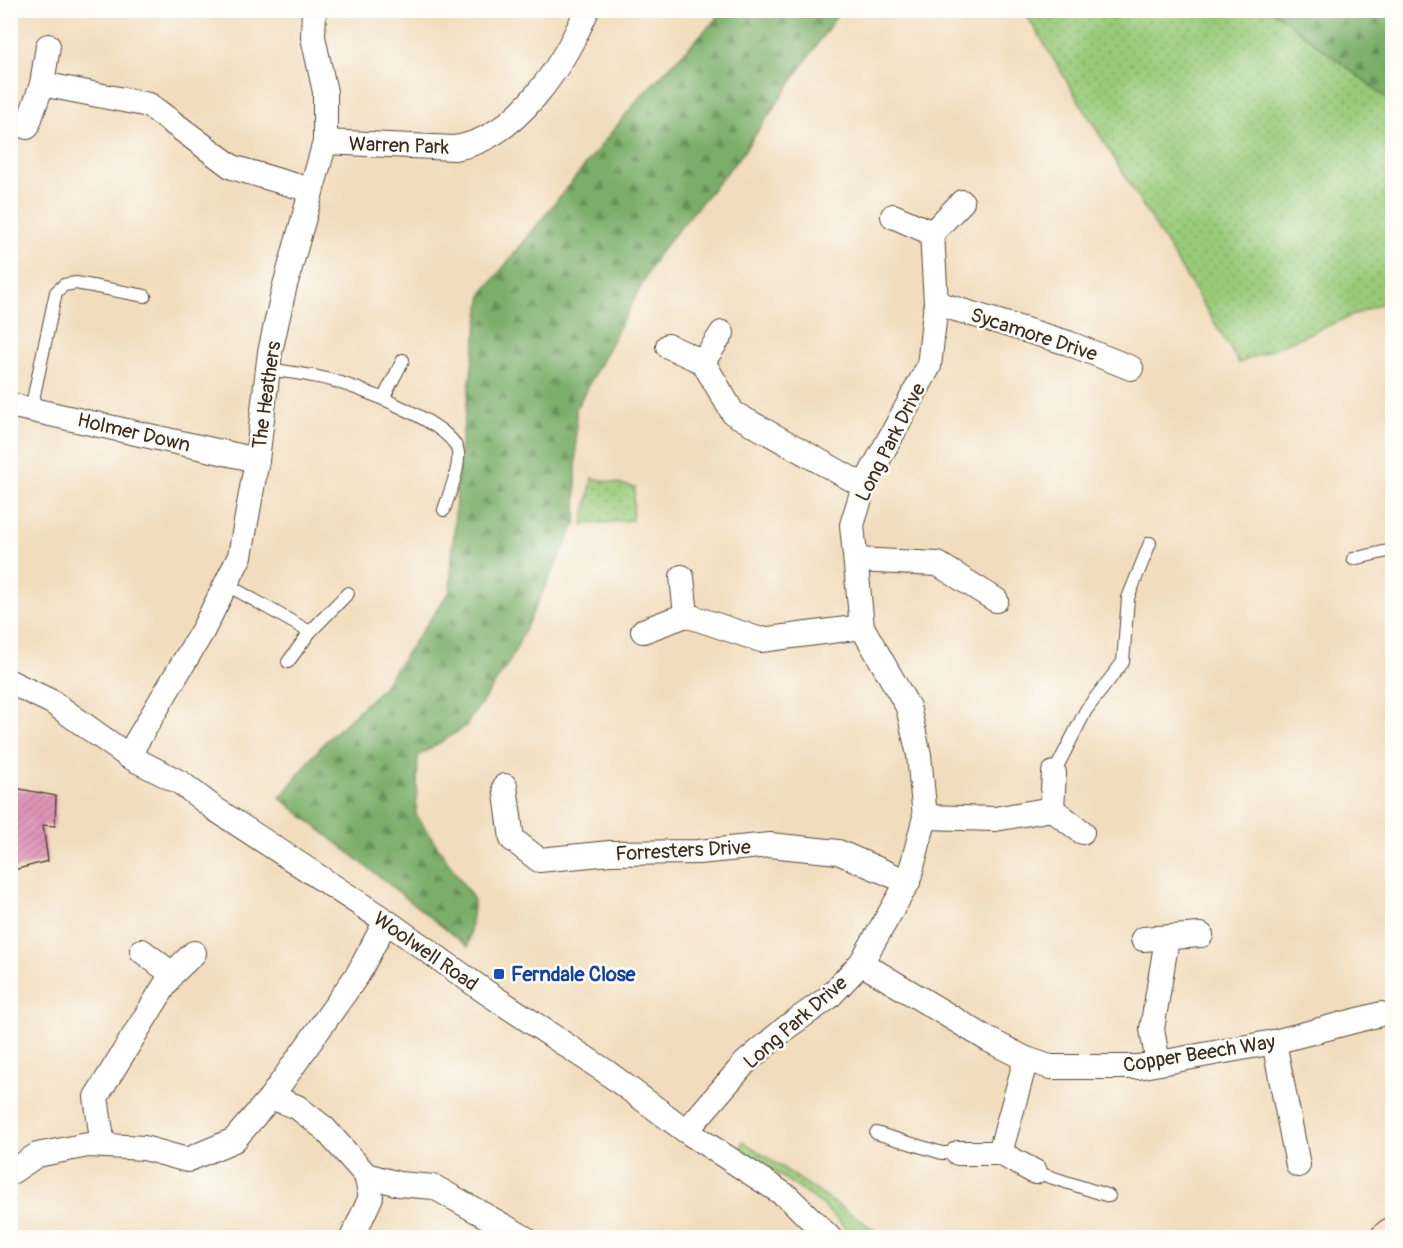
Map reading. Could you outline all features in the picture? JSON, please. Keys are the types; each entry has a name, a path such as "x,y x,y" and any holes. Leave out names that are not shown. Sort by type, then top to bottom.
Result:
{"street":[{"name":"The Heathers","path":"128,756 203,630 240,556 257,460 268,369 284,289 310,189 325,142 325,92 313,37 314,10"},
{"name":"Warren Park","path":"325,142 454,148 471,146 493,135 545,85 562,60 587,10"},
{"path":"27,127 42,84 48,46"},
{"path":"42,84 149,105 232,167 310,189"},
{"path":"892,216 932,233 962,202"},
{"name":"Long Park Drive","path":"686,1131 745,1063 787,1027 828,998 861,963 908,882 925,817 919,755 908,707 862,627 852,525 864,486 929,366 936,303 932,233"},
{"name":"Sycamore Drive","path":"936,303 1068,343 1131,368"},
{"path":"703,362 722,333"},
{"path":"668,346 703,362 732,413 864,486"},
{"name":"Holmer Down","path":"21,407 257,460"},
{"path":"856,560 938,564 996,600"},
{"path":"682,577 686,615"},
{"path":"643,631 686,615 761,640 862,627"},
{"name":"Woolwell Road","path":"10,682 52,702 128,756 182,783 214,809 387,921 483,990 604,1071 686,1131 788,1197 830,1238"},
{"path":"1052,809 1054,773"},
{"name":"Forresters Drive","path":"505,786 512,839 538,860 610,853 698,852 770,845 838,852 908,882"},
{"path":"925,817 995,819 1052,809 1082,832"},
{"path":"10,1173 37,1155 88,1144 144,1148 187,1160 234,1140 271,1097 358,974 387,921"},
{"path":"1143,939 1201,935"},
{"path":"1158,1063 1152,1029 1167,939"},
{"path":"142,951 172,974"},
{"path":"103,1146 96,1097 172,974 194,953"},
{"name":"Copper Beech Way","path":"861,963 938,1011 1026,1059 1050,1067 1137,1067 1274,1042 1381,1014"},
{"path":"1274,1042 1298,1165"},
{"path":"1000,1153 1026,1059"},
{"path":"271,1097 297,1107 324,1128 366,1175 371,1197 352,1238"},
{"path":"958,1153 1000,1153 1035,1172"},
{"path":"366,1175 399,1184 434,1187 525,1238"},
{"path":"1387,1238 1392,1234"}],"lane":[{"path":"21,407 56,292 64,285 76,283 145,297"},
{"path":"383,399 403,360"},
{"path":"268,369 339,382 383,399 444,430 453,440 458,452 444,510"},
{"path":"1054,773 1086,710 1123,662 1128,598 1150,543"},
{"path":"1353,559 1392,550"},
{"path":"226,584 310,632"},
{"path":"288,662 310,632 348,593"},
{"path":"876,1133 942,1153 958,1153"},
{"path":"1035,1172 1109,1196"}],"green space":[{"path":"724,11 840,11 742,154 658,254 576,409 576,522 510,661 465,727 418,756 416,815 474,900 468,947 280,798 323,744 382,688 450,591 458,467 482,294 639,98"},
{"path":"1024,11 1273,11 1392,102 1392,299 1239,363"},
{"path":"1273,11 1392,11 1392,102"},
{"path":"592,478 635,487 632,520 583,525"},
{"path":"743,1141 885,1237 855,1237 820,1203 741,1149"}],"building":[{"path":"10,787 56,796 55,826 43,825 48,861 10,871"}],"place":[{"name":"Ferndale Close","path":"499,974"}]}
